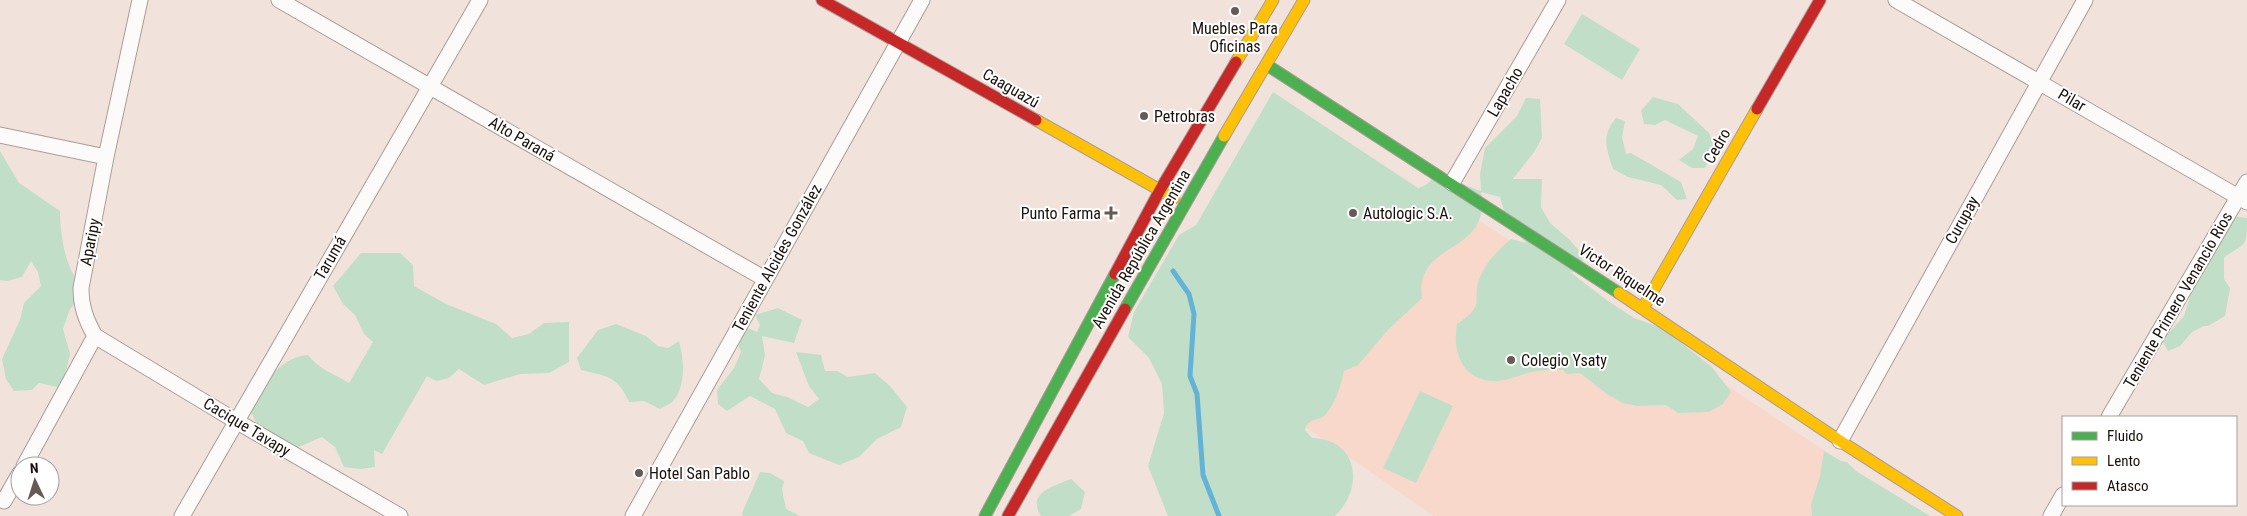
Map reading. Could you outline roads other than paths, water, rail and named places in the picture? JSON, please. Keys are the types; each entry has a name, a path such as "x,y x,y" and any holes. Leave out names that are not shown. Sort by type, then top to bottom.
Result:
{"main road":[{"name":"Caaguazú","path":"822,0 1184,204"},
{"name":"Avenida República Argentina","path":"985,516 1160,190 1273,0"},
{"name":"Avenida República Argentina","path":"1008,516 1184,204 1304,0"},
{"name":"Cedro","path":"1643,308 1820,0"},
{"name":"Victor Riquelme","path":"1267,65 1452,183 1643,308 1840,441 1957,516"}],"street":[{"name":"Aparipy","path":"95,336 83,312 81,288 106,157 140,0"},
{"name":"Alto Paraná","path":"279,0 765,279"},
{"name":"Tarumá","path":"182,516 429,85 480,0"},
{"name":"Teniente Alcides González","path":"633,516 922,0"},
{"name":"Lapacho","path":"1452,183 1558,0"},
{"name":"Pilar","path":"1896,0 2243,200"},
{"name":"Curupay","path":"1840,441 2085,0"},
{"path":"0,135 106,157"},
{"name":"Teniente Primero Venancio Rios","path":"2110,416 2243,200 2247,182"},
{"path":"29,456 95,336"},
{"name":"Cacique Tavapy","path":"95,336 236,421 400,516"},
{"path":"4,501 10,490"},
{"path":"2051,516 2062,497"}],"waterway":[{"path":"1173,271 1189,294 1194,314 1190,376 1197,394 1203,475 1219,516"}],"place":[{"name":"Muebles Para Oficinas","path":"1235,11"},
{"name":"Petrobras","path":"1144,116"},
{"name":"Punto Farma","path":"1111,213"},
{"name":"Autologic S.A.","path":"1353,213"},
{"name":"Colegio Ysaty","path":"1511,360"},
{"name":"Hotel San Pablo","path":"639,473"}]}
